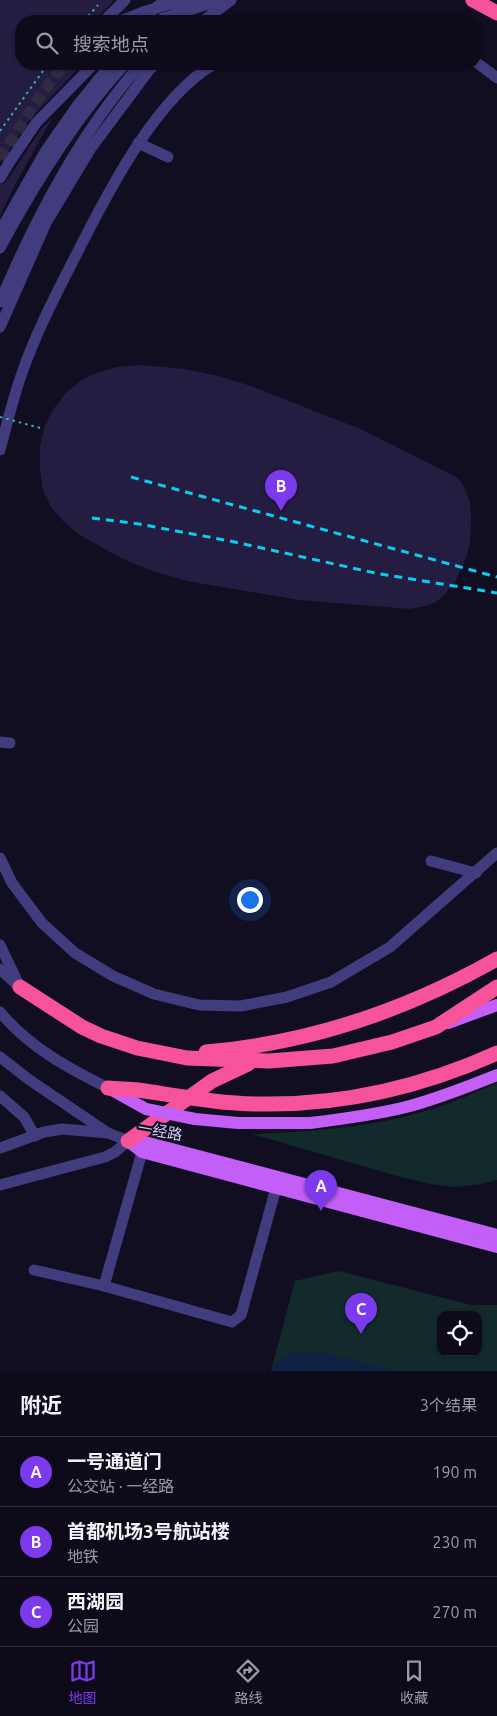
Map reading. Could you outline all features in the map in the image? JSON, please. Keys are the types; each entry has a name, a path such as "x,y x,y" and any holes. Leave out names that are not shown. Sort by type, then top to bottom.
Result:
{"highway":[{"path":"473,0 497,13"},
{"path":"165,1055 226,1050 303,1037 338,1027 378,1015 417,999 459,980 497,959"},
{"path":"20,987 66,1018 92,1032 137,1048 165,1055 261,1061 289,1061 346,1054 392,1042 436,1027 492,990"},
{"path":"108,1088 138,1090 182,1098 228,1103 304,1103 361,1096 409,1085 497,1053"},
{"path":"128,1141 212,1081 236,1068 261,1061"}],"main road":[{"path":"436,1027 497,1005"},
{"path":"108,1088 146,1109 179,1116 238,1123 310,1123 349,1118 404,1107 450,1094 497,1075"},
{"name":"一经路","path":"128,1141 142,1152 276,1188 494,1237"},
{"name":"一经路","path":"128,1141 145,1142 494,1237"}],"street":[{"path":"110,15 124,0"},
{"path":"146,15 166,0"},
{"path":"135,15 183,0"},
{"path":"173,15 192,0"},
{"path":"186,15 197,0"},
{"path":"173,15 222,0"},
{"path":"212,15 231,0"},
{"path":"482,67 497,78"},
{"path":"0,178 36,123 88,70"},
{"path":"0,230 44,152 77,106 107,70"},
{"path":"0,248 34,189 68,136 94,100 120,70"},
{"path":"0,302 36,223 65,171 112,100 136,70"},
{"path":"0,327 46,223 91,148 149,70"},
{"path":"0,450 22,372 55,296 92,222 138,143 169,103 203,70"},
{"path":"138,143 168,156"},
{"path":"0,858 12,883 42,923 75,953 113,976 154,994 199,1005 241,1006 287,998 331,982 390,947 497,853"},
{"path":"430,861 476,873"},
{"path":"0,945 20,987"},
{"path":"0,969 20,987"},
{"path":"0,1012 20,1033 45,1053 108,1088"},
{"path":"0,1057 31,1082 108,1134"},
{"path":"0,1096 24,1117 35,1136"},
{"path":"0,1148 44,1132 62,1129 108,1134 128,1141"},
{"path":"0,1185 105,1157 115,1152 128,1141"},
{"path":"104,1286 142,1152"},
{"path":"34,1270 104,1286 228,1322 237,1319 243,1309 276,1188"}],"path":[{"path":"89,15 98,5"},
{"path":"0,131 44,70"},
{"path":"0,417 44,429"}],"green space":[{"path":"497,1083 497,1180 481,1184 455,1187 431,1184 252,1134 300,1132 374,1123 451,1103"},
{"path":"339,1271 471,1305 497,1305 497,1371 271,1371 295,1281"}],"water":[{"path":"292,1353 327,1353 397,1371 271,1371 273,1364"}],"building":[{"path":"0,0 114,0 100,15 15,15 15,70 77,70 31,118 0,163"},
{"path":"52,118 0,216 0,185 6,182 42,128"},
{"path":"139,365 185,369 251,386 363,430 461,481 470,502 470,544 455,582 436,602 410,609 299,600 187,581 152,571 121,558 80,535 64,522 51,507 43,490 40,447 44,429 52,411 65,394 81,380 117,367"}],"tunnel":[{"path":"0,159 39,98 60,70"}],"railway":[{"path":"131,477 497,577"},
{"path":"92,518 139,524 230,541 375,573 497,593"}],"place":[{"name":"首都机场3号航站楼","path":"281,511"},
{"name":"一号通道门","path":"321,1211"},
{"name":"西湖园","path":"361,1334"}]}
